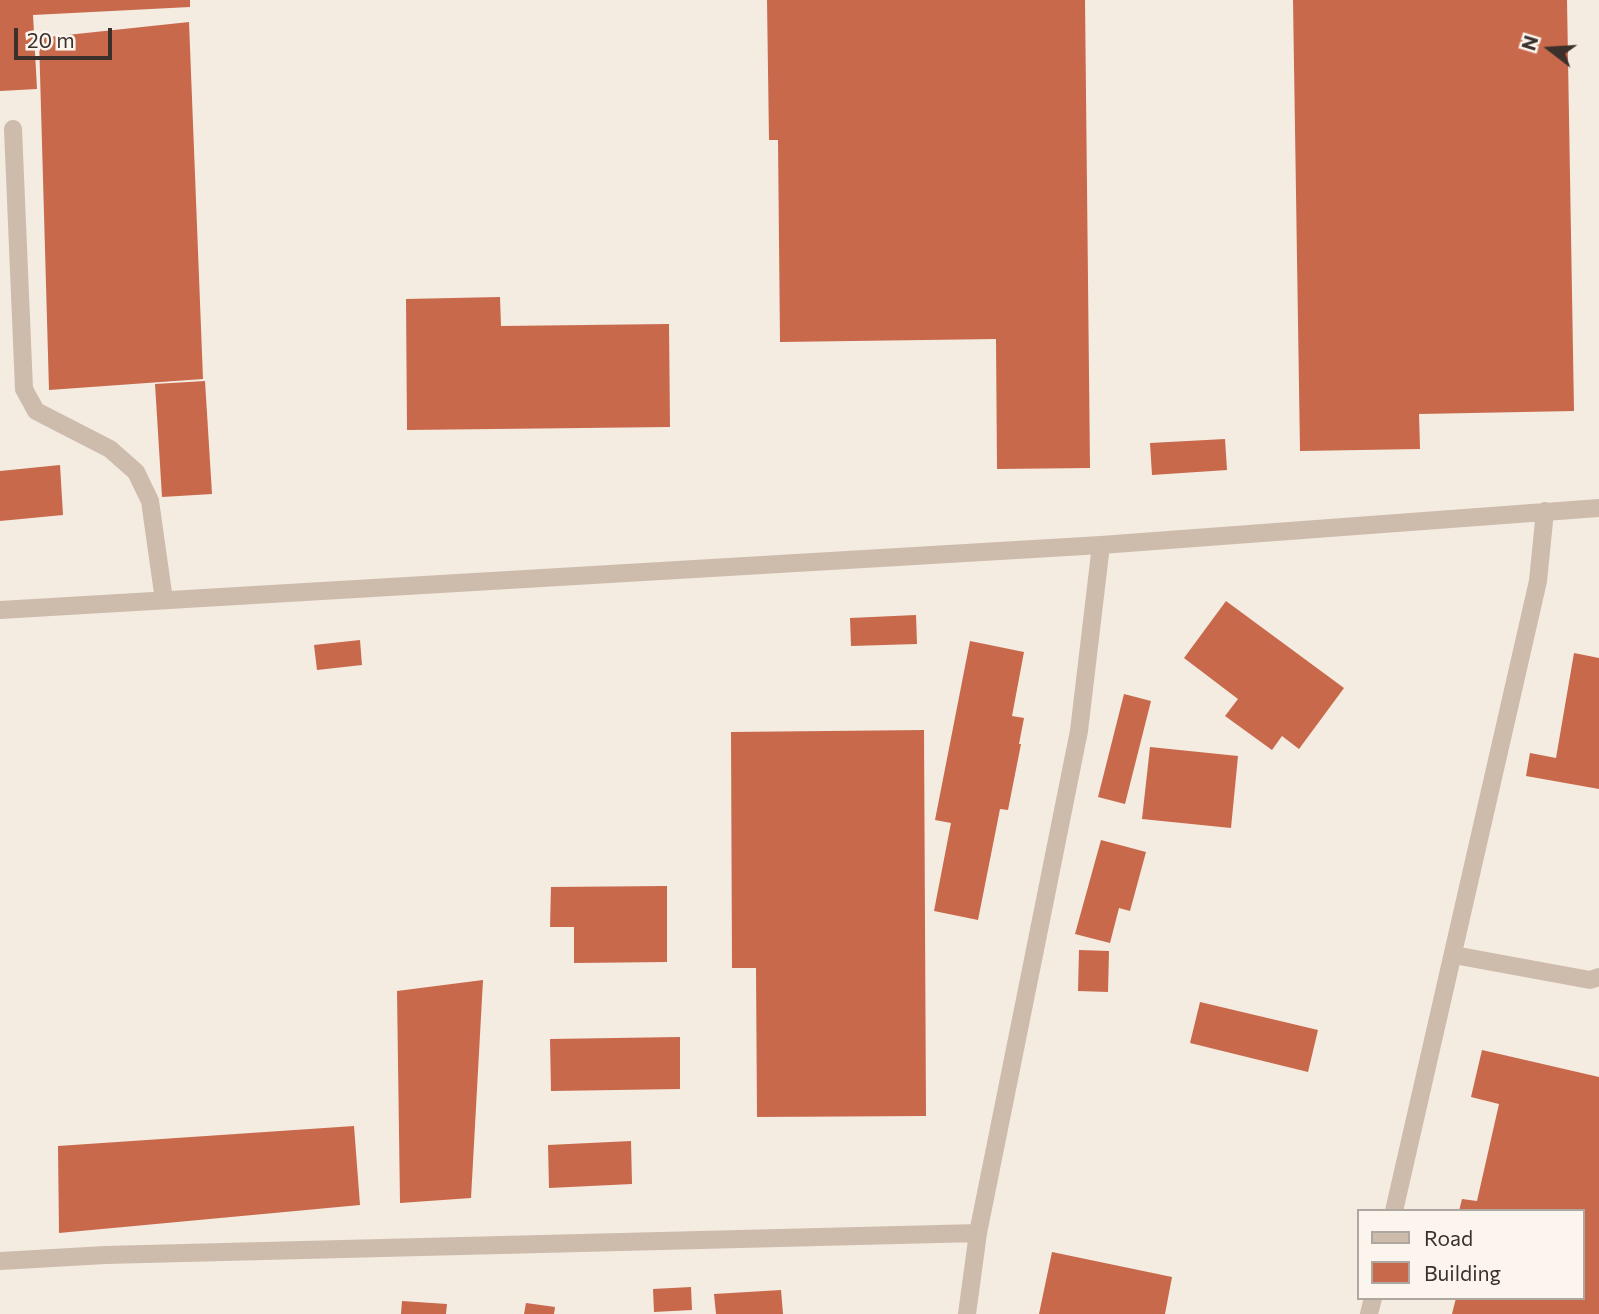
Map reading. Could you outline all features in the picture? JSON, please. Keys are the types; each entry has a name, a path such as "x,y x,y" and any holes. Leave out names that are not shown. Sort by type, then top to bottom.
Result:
{"street":[{"path":"13,129 24,389 36,411 110,449 136,472 150,501 164,600"},
{"path":"0,610 1101,545 1599,508"},
{"path":"1394,1209 1538,581 1545,511"},
{"path":"967,1314 978,1233 1079,731 1101,545"},
{"path":"1454,955 1590,981 1599,977"},
{"path":"0,1261 105,1255 978,1233"}],"building":[{"path":"0,0 190,0 190,7 33,15 37,89 0,91"},
{"path":"767,0 1085,0 1090,468 997,469 996,339 780,342 778,140 769,140"},
{"path":"1293,0 1567,0 1574,411 1419,414 1420,449 1300,451"},
{"path":"189,22 203,379 49,390 39,38"},
{"path":"500,297 501,326 669,324 670,427 407,430 406,299"},
{"path":"205,381 212,494 162,497 155,384"},
{"path":"1225,439 1227,470 1152,475 1150,443"},
{"path":"60,465 63,515 0,521 0,471"},
{"path":"1226,601 1344,688 1299,749 1282,736 1272,750 1225,716 1238,699 1184,658"},
{"path":"916,615 917,644 851,646 850,618"},
{"path":"360,640 362,665 317,670 314,645"},
{"path":"970,641 1024,652 1012,716 1024,718 1021,744 1008,810 1000,809 978,920 934,911 951,823 935,820"},
{"path":"1574,653 1599,658 1599,789 1526,776 1530,753 1556,758"},
{"path":"1124,694 1151,701 1125,804 1098,797"},
{"path":"924,730 926,1116 757,1117 756,968 732,968 731,732"},
{"path":"1150,747 1238,756 1231,828 1142,819"},
{"path":"1101,840 1146,852 1130,911 1119,908 1110,943 1075,934"},
{"path":"667,886 667,962 574,963 574,927 550,927 551,887"},
{"path":"1079,950 1109,951 1108,992 1078,991"},
{"path":"483,980 471,1198 400,1203 397,991"},
{"path":"1200,1002 1318,1030 1308,1072 1190,1043"},
{"path":"680,1037 680,1089 551,1091 550,1039"},
{"path":"1482,1050 1599,1077 1599,1314 1452,1314 1456,1300 1585,1300 1585,1209 1460,1209 1462,1199 1477,1201 1499,1104 1471,1097"},
{"path":"354,1126 360,1205 59,1233 58,1146"},
{"path":"631,1141 632,1184 549,1188 548,1145"},
{"path":"1052,1252 1172,1277 1165,1314 1039,1314"},
{"path":"691,1287 692,1310 654,1312 653,1289"},
{"path":"781,1290 783,1314 716,1314 714,1294"},
{"path":"402,1301 447,1304 446,1314 401,1314"},
{"path":"526,1303 555,1307 554,1314 524,1314"}]}
